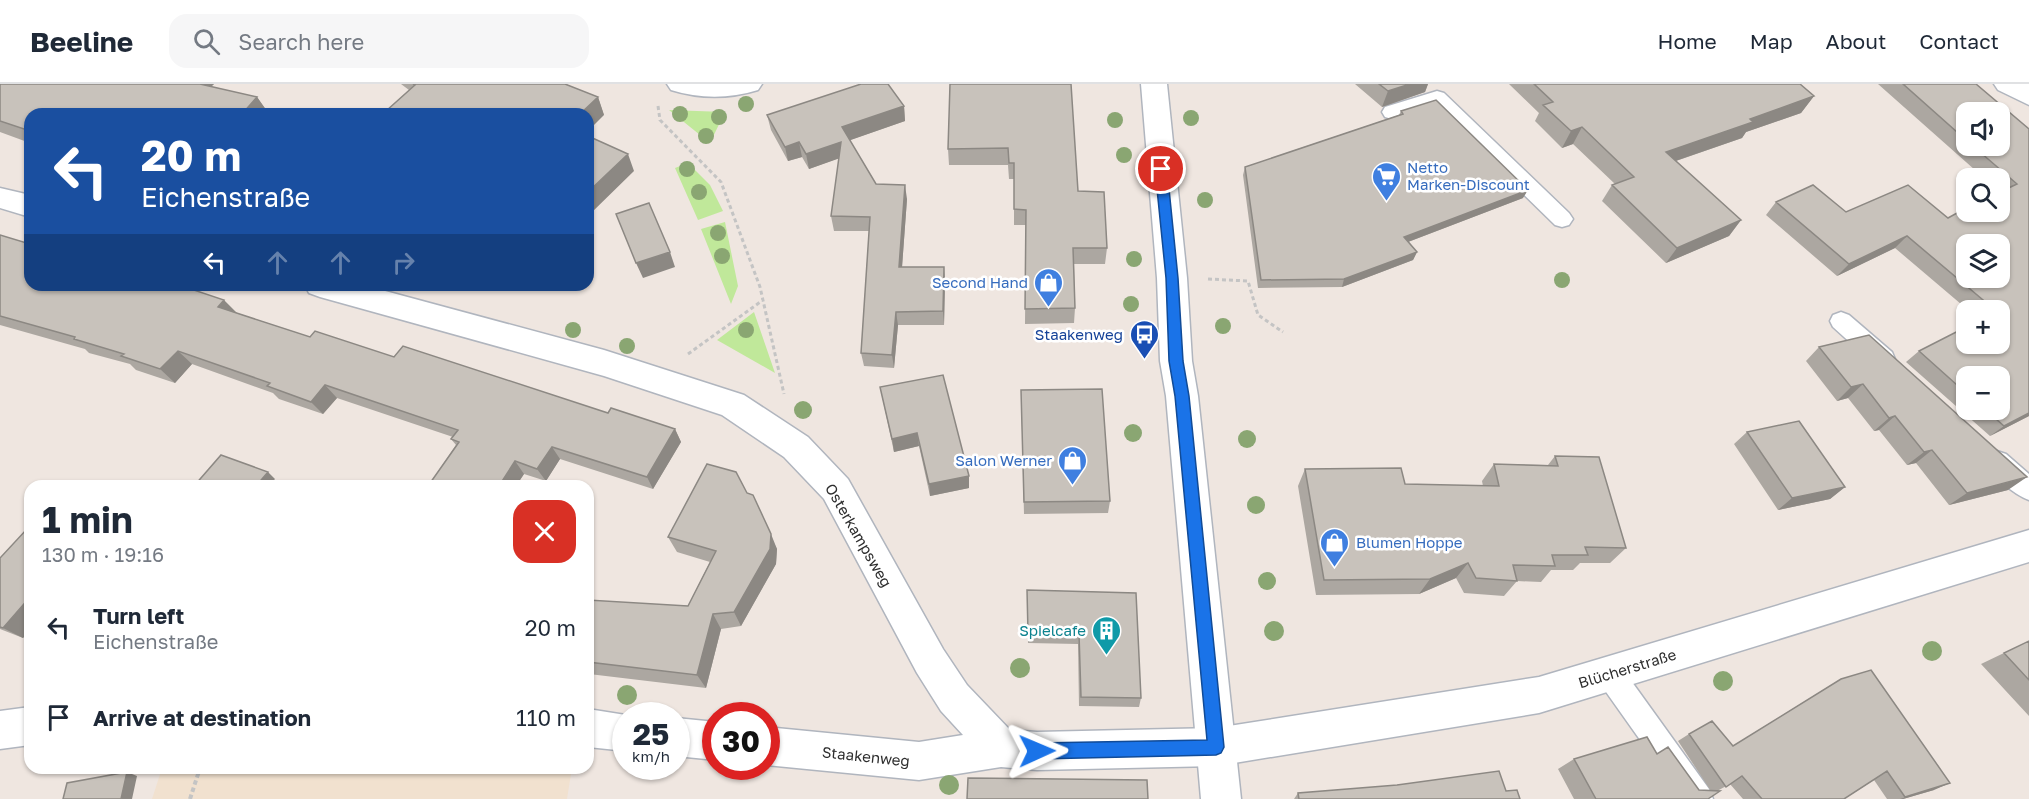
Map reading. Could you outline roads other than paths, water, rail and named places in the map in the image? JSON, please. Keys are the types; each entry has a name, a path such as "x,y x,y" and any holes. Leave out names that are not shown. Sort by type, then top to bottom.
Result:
{"street":[{"path":"680,84 712,89 749,84"},
{"path":"1154,84 1172,278 1176,361 1183,408 1221,799"},
{"path":"2007,84 2029,96"},
{"path":"0,198 24,204"},
{"name":"Osterkampsweg","path":"342,291 604,363 733,405 796,447 836,489 930,661 954,698 1001,748"},
{"name":"Blücherstraße","path":"1216,747 1539,695 2029,546"},
{"path":"0,730 24,727"},
{"path":"594,729 612,731"},
{"name":"Staakenweg","path":"780,747 919,761 1001,748"},
{"path":"1001,748 1037,751 1216,747"}],"lane":[{"path":"1392,112 1437,98 1562,219"},
{"path":"1841,321 1896,370"},
{"path":"1985,449 2029,489"},
{"path":"1609,673 1699,799"}],"place":[{"name":"Netto Marken-Discount","path":"1386,202"},
{"name":"Second Hand","path":"1049,308"},
{"name":"Staakenweg","path":"1144,360"},
{"name":"Salon Werner","path":"1073,486"},
{"name":"Blumen Hoppe","path":"1335,568"},
{"name":"Spielcafe","path":"1107,656"}]}
